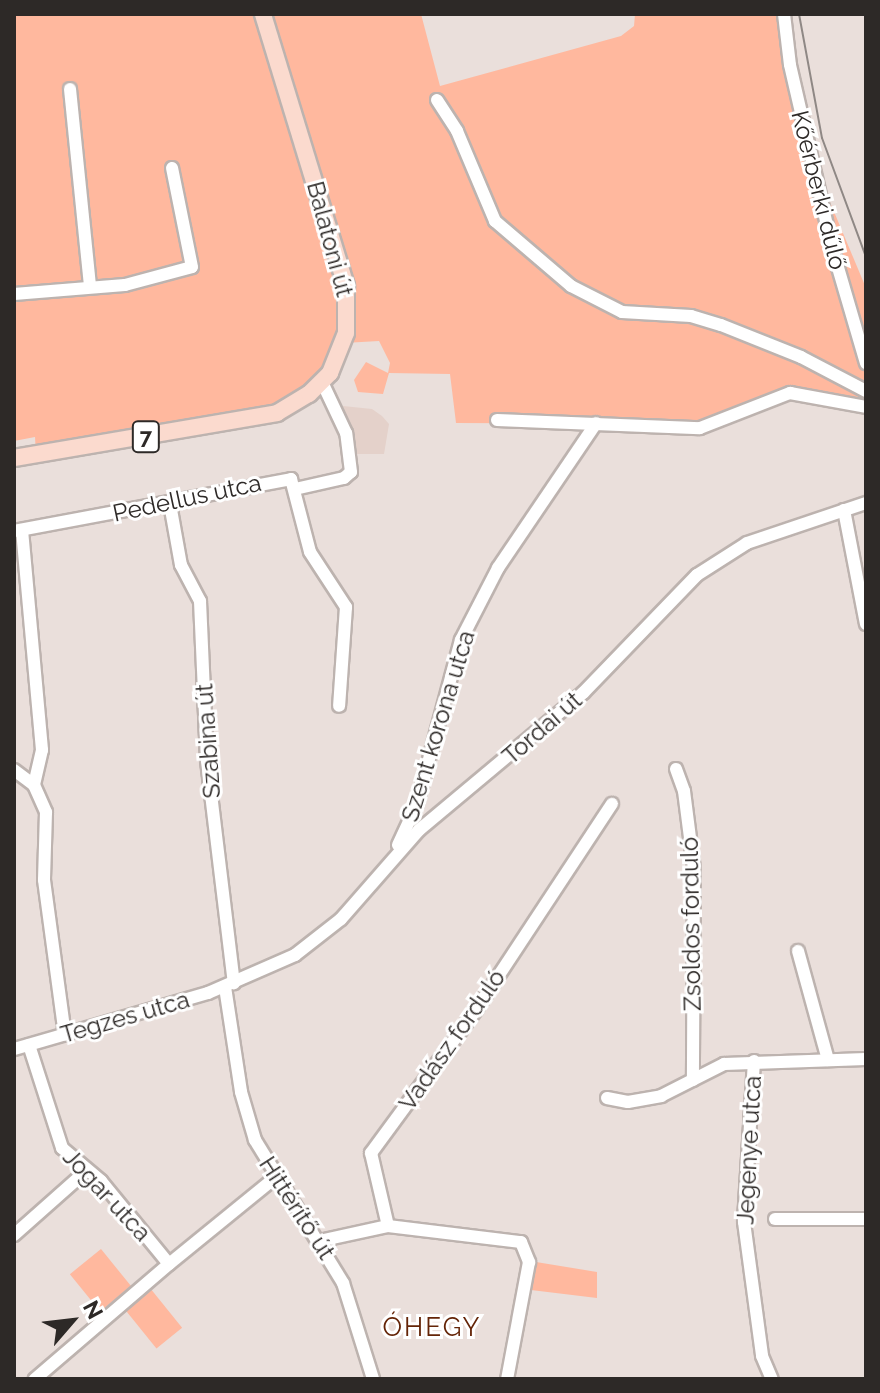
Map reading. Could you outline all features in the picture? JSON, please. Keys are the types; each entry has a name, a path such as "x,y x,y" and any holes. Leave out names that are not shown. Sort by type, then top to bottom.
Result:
{"main road":[{"name":"Balatoni út","path":"14,458 254,420 295,404 322,382 346,333 346,286 263,14"}],"street":[{"name":"Kőérberki dűlő","path":"784,14 790,65 832,247 866,363"},
{"path":"70,89 90,286"},
{"path":"437,100 457,131 495,221 571,286 622,312 691,316 721,325 801,357 866,391"},
{"path":"14,294 125,285 192,267 172,168"},
{"name":"Pedellus utca","path":"18,531 170,504 288,478 295,489 351,472 346,433 322,382"},
{"path":"497,420 700,428 790,393 866,407"},
{"name":"Szent korona utca","path":"385,869 417,804 461,640 498,568 596,423"},
{"path":"295,489 310,552 346,607 339,706"},
{"name":"Tordai út","path":"230,985 285,962 318,940 419,830 583,693 697,575 747,543 866,503"},
{"name":"Szabina út","path":"170,504 181,565 200,601 207,761 230,985"},
{"path":"844,510 866,624"},
{"path":"18,531 42,750 34,785"},
{"name":"Zsoldos forduló","path":"676,769 684,791 694,869 693,1080"},
{"path":"14,770 34,785 46,812 44,880 65,1035"},
{"name":"Vadász forduló","path":"388,1226 371,1153 476,1010 612,804"},
{"path":"798,951 828,1060"},
{"name":"Tegzes utca","path":"14,1049 230,985"},
{"name":"Hittérítő út","path":"230,985 247,1120 275,1178 319,1241 343,1283 373,1379"},
{"name":"Jogar utca","path":"29,1045 53,1132 85,1172 101,1181 169,1264 35,1379"},
{"path":"607,1098 628,1102 653,1097 724,1064 866,1059"},
{"name":"Jegenye utca","path":"754,1061 744,1222 762,1356 772,1379"},
{"path":"14,1235 85,1172"},
{"path":"169,1264 275,1178"},
{"path":"775,1219 866,1219"},
{"path":"319,1241 388,1226 521,1242 529,1262 507,1379"}],"shaded area":[{"path":"14,14 421,14 440,86 621,36 634,26 635,14 785,14 822,183 866,288 866,407 804,393 713,424 456,423 450,374 389,373 383,394 358,392 354,380 366,362 388,373 390,363 379,341 344,343 337,359 295,404 36,455 35,437 14,441"},
{"path":"343,406 372,409 389,424 384,454 353,454"},
{"path":"101,1249 131,1286 100,1311 70,1274"},
{"path":"536,1262 597,1272 597,1298 531,1290"},
{"path":"150,1288 182,1328 156,1348 124,1309"}],"tram line":[{"path":"799,14 822,138 866,257"}],"district":[{"name":"ÓHEGY","path":"432,1328"}]}
